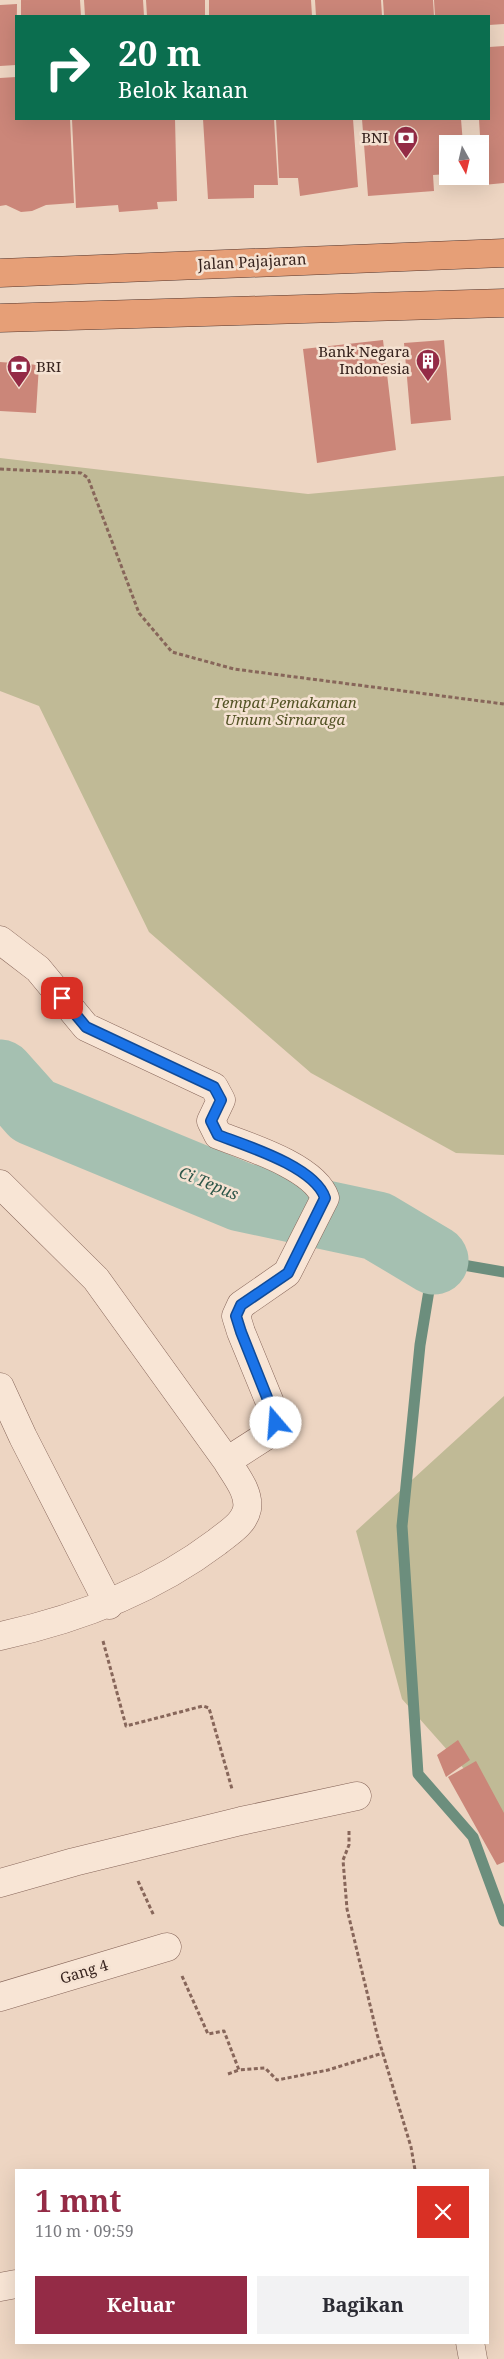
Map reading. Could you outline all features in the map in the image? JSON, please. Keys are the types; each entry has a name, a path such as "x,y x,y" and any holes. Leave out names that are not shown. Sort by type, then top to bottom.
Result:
{"highway":[{"name":"Jalan Pajajaran","path":"0,273 504,253"},
{"path":"0,318 504,303"}],"street":[{"path":"0,940 38,969 86,1027 214,1087 221,1100 211,1121 218,1135 286,1162 322,1188 325,1198 288,1273 241,1305 236,1316 276,1423 272,1432 226,1462"},
{"path":"0,1184 96,1279 226,1462 244,1490 247,1499 247,1510 239,1525 189,1563 102,1607 64,1620 0,1636"},
{"path":"0,1387 102,1607"},
{"path":"0,1883 241,1821 351,1797"},
{"name":"Gang 4","path":"0,1997 167,1947"},
{"path":"0,2287 15,2284"},
{"path":"470,2344 473,2359"}],"path":[{"path":"0,469 80,472 88,478 139,613 172,652 234,668 504,704"},
{"path":"102,1607 123,1723 126,1726 203,1706 209,1708 241,1821"},
{"path":"351,1797 349,1845 343,1860 347,1909 383,2053 411,2147 415,2169"},
{"path":"120,1851 138,1879 167,1947 191,1993 208,2034 224,2031 239,2070"},
{"path":"228,2074 239,2070 265,2068 277,2080 328,2070 383,2053"}],"green space":[{"name":"Tempat Pemakaman Umum Sirnaraga","path":"0,458 308,494 504,476 504,1155 456,1153 311,1073 149,932 39,706 0,691"},
{"path":"504,1396 504,1814 402,1699 356,1531"}],"building":[{"path":"21,0 80,0 81,15 21,15"},
{"path":"84,0 143,0 144,15 85,15"},
{"path":"146,0 205,0 205,15 147,15"},
{"path":"209,0 311,0 312,15 209,15"},
{"path":"315,0 381,0 382,15 316,15"},
{"path":"383,0 433,0 434,15 384,15"},
{"path":"434,0 504,0 504,24 490,25 490,15 435,15"},
{"path":"17,4 17,15 15,15 15,65 0,66 0,5"},
{"path":"504,46 504,183 489,184 489,135 480,135 479,120 490,120 490,47"},
{"path":"15,77 15,120 70,120 74,203 46,205 32,211 21,212 6,205 0,206 0,78"},
{"path":"72,120 175,120 177,201 157,202 158,209 119,212 118,205 76,208"},
{"path":"203,120 274,120 278,185 254,185 254,198 208,199"},
{"path":"276,120 353,120 358,187 300,196 298,178 279,178"},
{"name":"BNI","path":"362,120 461,120 462,135 439,135 439,175 433,175 434,191 368,196"},
{"path":"383,340 396,450 317,463 303,349"},
{"name":"Bank Negara Indonesia","path":"444,340 451,420 411,424 404,343"},
{"name":"BRI","path":"0,362 39,365 36,413 0,411"},
{"path":"458,1740 470,1760 446,1777 437,1755"},
{"path":"476,1761 504,1813 504,1862 497,1865 448,1777"}],"waterway":[{"name":"Ci Tepus","path":"0,1074 33,1111 241,1197 377,1226 434,1260"},
{"path":"504,1272 434,1260 420,1345 402,1526 418,1774 473,1837 504,1921"}],"place":[{"name":"BNI","path":"406,159"},
{"name":"Bank Negara Indonesia","path":"428,382"},
{"name":"BRI","path":"19,388"}],"route":[{"path":"62,998 86,1027 214,1087 221,1100 211,1121 212,1127 218,1135 286,1162 322,1188 325,1198 288,1273 241,1305 236,1316 276,1423"}]}
